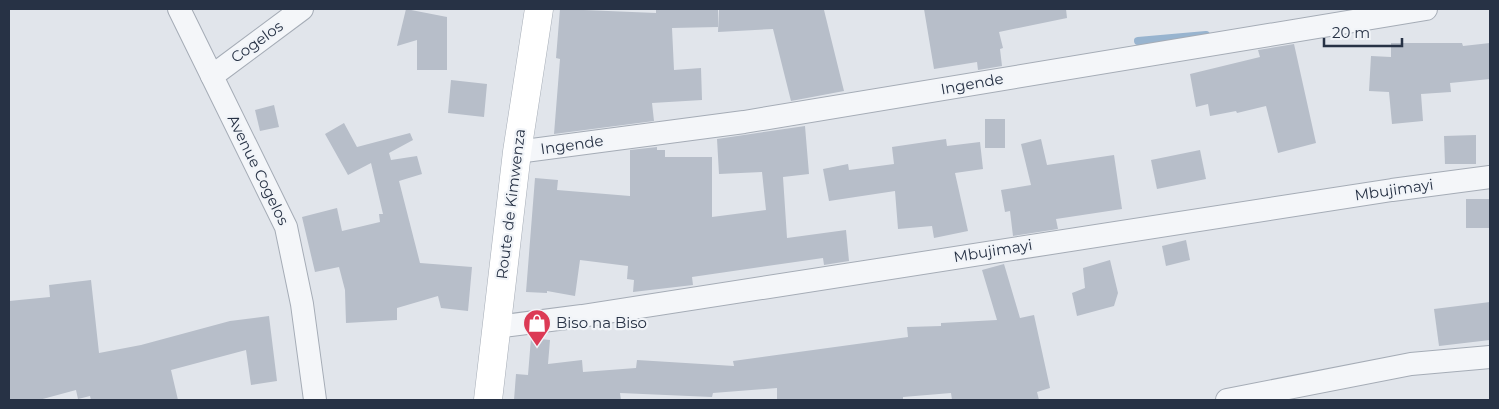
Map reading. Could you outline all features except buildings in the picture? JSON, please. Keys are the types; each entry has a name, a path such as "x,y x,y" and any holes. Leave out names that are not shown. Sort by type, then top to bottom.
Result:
{"street":[{"name":"Avenue Cogelos","path":"179,9 286,227 302,304 315,400"},
{"name":"Cogelos","path":"212,76 302,9"},
{"name":"Route de Kimwenza","path":"488,400 517,152 539,9"},
{"name":"Ingende","path":"517,152 744,122 1426,9"},
{"name":"Mbujimayi","path":"496,327 582,316 1392,190 1490,177"},
{"path":"1228,400 1411,364 1490,358"}],"waterway":[{"path":"1138,41 1206,35"}],"place":[{"name":"Biso na Biso","path":"537,347"}]}
